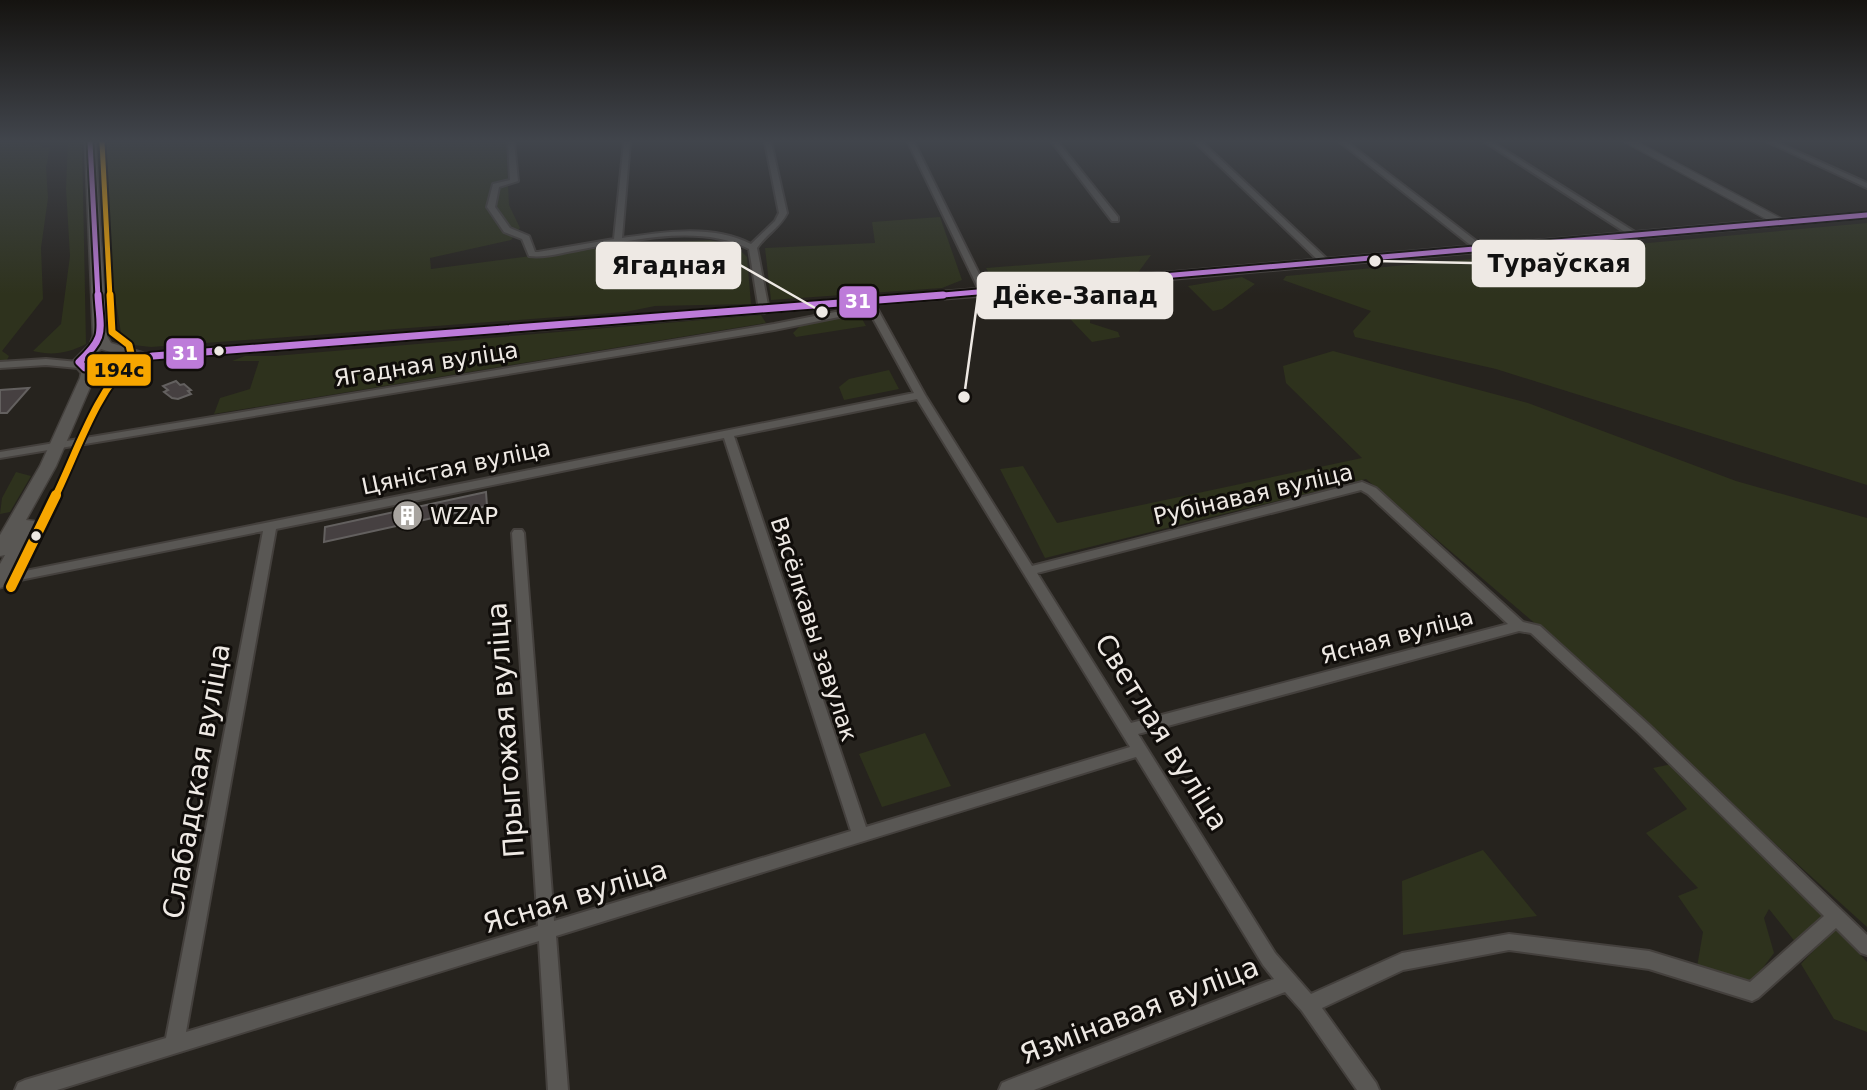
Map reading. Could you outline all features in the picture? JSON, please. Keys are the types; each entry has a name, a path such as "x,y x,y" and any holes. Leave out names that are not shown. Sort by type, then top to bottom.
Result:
{"main road":[{"path":"93,193 100,336 106,346 116,350 132,355 153,356"},
{"path":"1725,193 1778,221"},
{"path":"84,362 107,365 153,356 767,310 870,305 984,292 1867,215"},
{"path":"84,362 100,336"},
{"path":"84,362 116,350"},
{"path":"0,550 93,386 107,365 120,355 116,350"},
{"path":"83,405 110,368 130,360"},
{"path":"83,405 88,373 84,362"},
{"path":"0,580 63,443"}],"street":[{"path":"494,193 491,207 507,230 526,238 529,251 537,254 618,241 716,234 746,243 753,248 767,310 774,327"},
{"path":"618,241 622,193"},
{"path":"753,248 758,239 779,223 783,213 779,193"},
{"path":"936,193 984,292"},
{"path":"1095,193 1115,219"},
{"path":"1252,193 1325,262"},
{"path":"1409,193 1481,248"},
{"path":"1569,193 1634,234"},
{"name":"Ягадная вуліца","path":"0,455 774,327 870,305"},
{"name":"Светлая вуліца","path":"870,305 920,395 1269,959 1308,1005 1369,1090"},
{"path":"0,365 84,362"},
{"name":"Цяністая вуліца","path":"0,580 920,395"},
{"name":"Вясёлкавы завулак","path":"728,435 861,836"},
{"name":"Рубінавая вуліца","path":"1030,571 1362,486 1372,491 1520,626"},
{"name":"Слабадская вуліца","path":"174,1045 270,526"},
{"name":"Прыгожая вуліца","path":"518,533 558,1090"},
{"path":"1520,626 1535,629 1644,729 1867,947"},
{"name":"Ясная вуліца","path":"1129,730 1520,626"},
{"name":"Ясная вуліца","path":"25,1090 1140,750"},
{"path":"1308,1005 1402,962 1509,942 1649,960 1752,992 1822,932 1834,917"},
{"name":"Язмінавая вуліца","path":"1009,1090 1260,996 1289,982"}],"green space":[{"path":"0,193 48,193 41,248 43,299 2,351 9,356 7,360 0,361"},
{"path":"66,193 83,193 86,344 60,353 33,351 61,324 70,256"},
{"path":"104,193 508,193 509,205 520,228 511,240 430,258 431,269 615,245 710,240 737,247 747,257 751,304 655,306 625,312 151,347 133,345 122,339 104,230"},
{"path":"940,217 962,280 942,288 771,300 765,248 875,243 872,222"},
{"path":"1867,223 1867,485 1496,369 1355,337 1353,331 1371,311 1283,280 1286,276"},
{"path":"1151,255 1137,274 996,285 986,268"},
{"path":"1242,277 1255,284 1222,309 1213,311 1188,286"},
{"path":"1062,297 1088,303 1091,310 1090,323 1118,332 1120,337 1092,342 1055,303"},
{"path":"859,313 866,326 796,337 793,333 802,324"},
{"path":"761,315 766,323 214,414 220,398 250,389 259,361 232,361 245,356 274,356"},
{"path":"1333,351 1528,403 1736,481 1867,518 1867,927 1720,794 1628,703 1366,479 1045,558 1000,469 1023,466 1057,523 1362,458 1286,383 1283,366"},
{"path":"889,370 899,389 844,400 839,387 849,379"},
{"path":"16,472 31,476 10,512 0,514 2,498"},
{"path":"925,733 951,786 882,807 859,754"},
{"path":"1672,764 1826,920 1796,943 1769,909 1764,918 1774,953 1750,985 1697,967 1703,932 1678,896 1698,888 1646,833 1687,809 1653,768"},
{"path":"1483,850 1537,916 1403,935 1402,881"},
{"path":"1835,928 1867,962 1867,1032 1834,1019 1801,964"}],"building":[{"path":"176,381 191,390 188,391 191,394 178,399 164,392 168,390 163,386"},
{"path":"29,388 7,413 0,413 0,390"},
{"name":"WZAP","path":"486,492 487,506 324,542 325,527"}],"transit line":[{"name":"31","path":"93,193 100,336 96,346 79,362 85,368 153,356 984,292 1867,215"},
{"name":"194с","path":"11,587 104,392 116,373 132,358 129,345 112,332 105,193"}],"place":[{"name":"Тураўская","path":"1375,261"},
{"name":"Ягадная","path":"822,312"},
{"name":"Дёке-Запад","path":"964,397"},
{"name":"WZAP","path":"407,516"}]}
